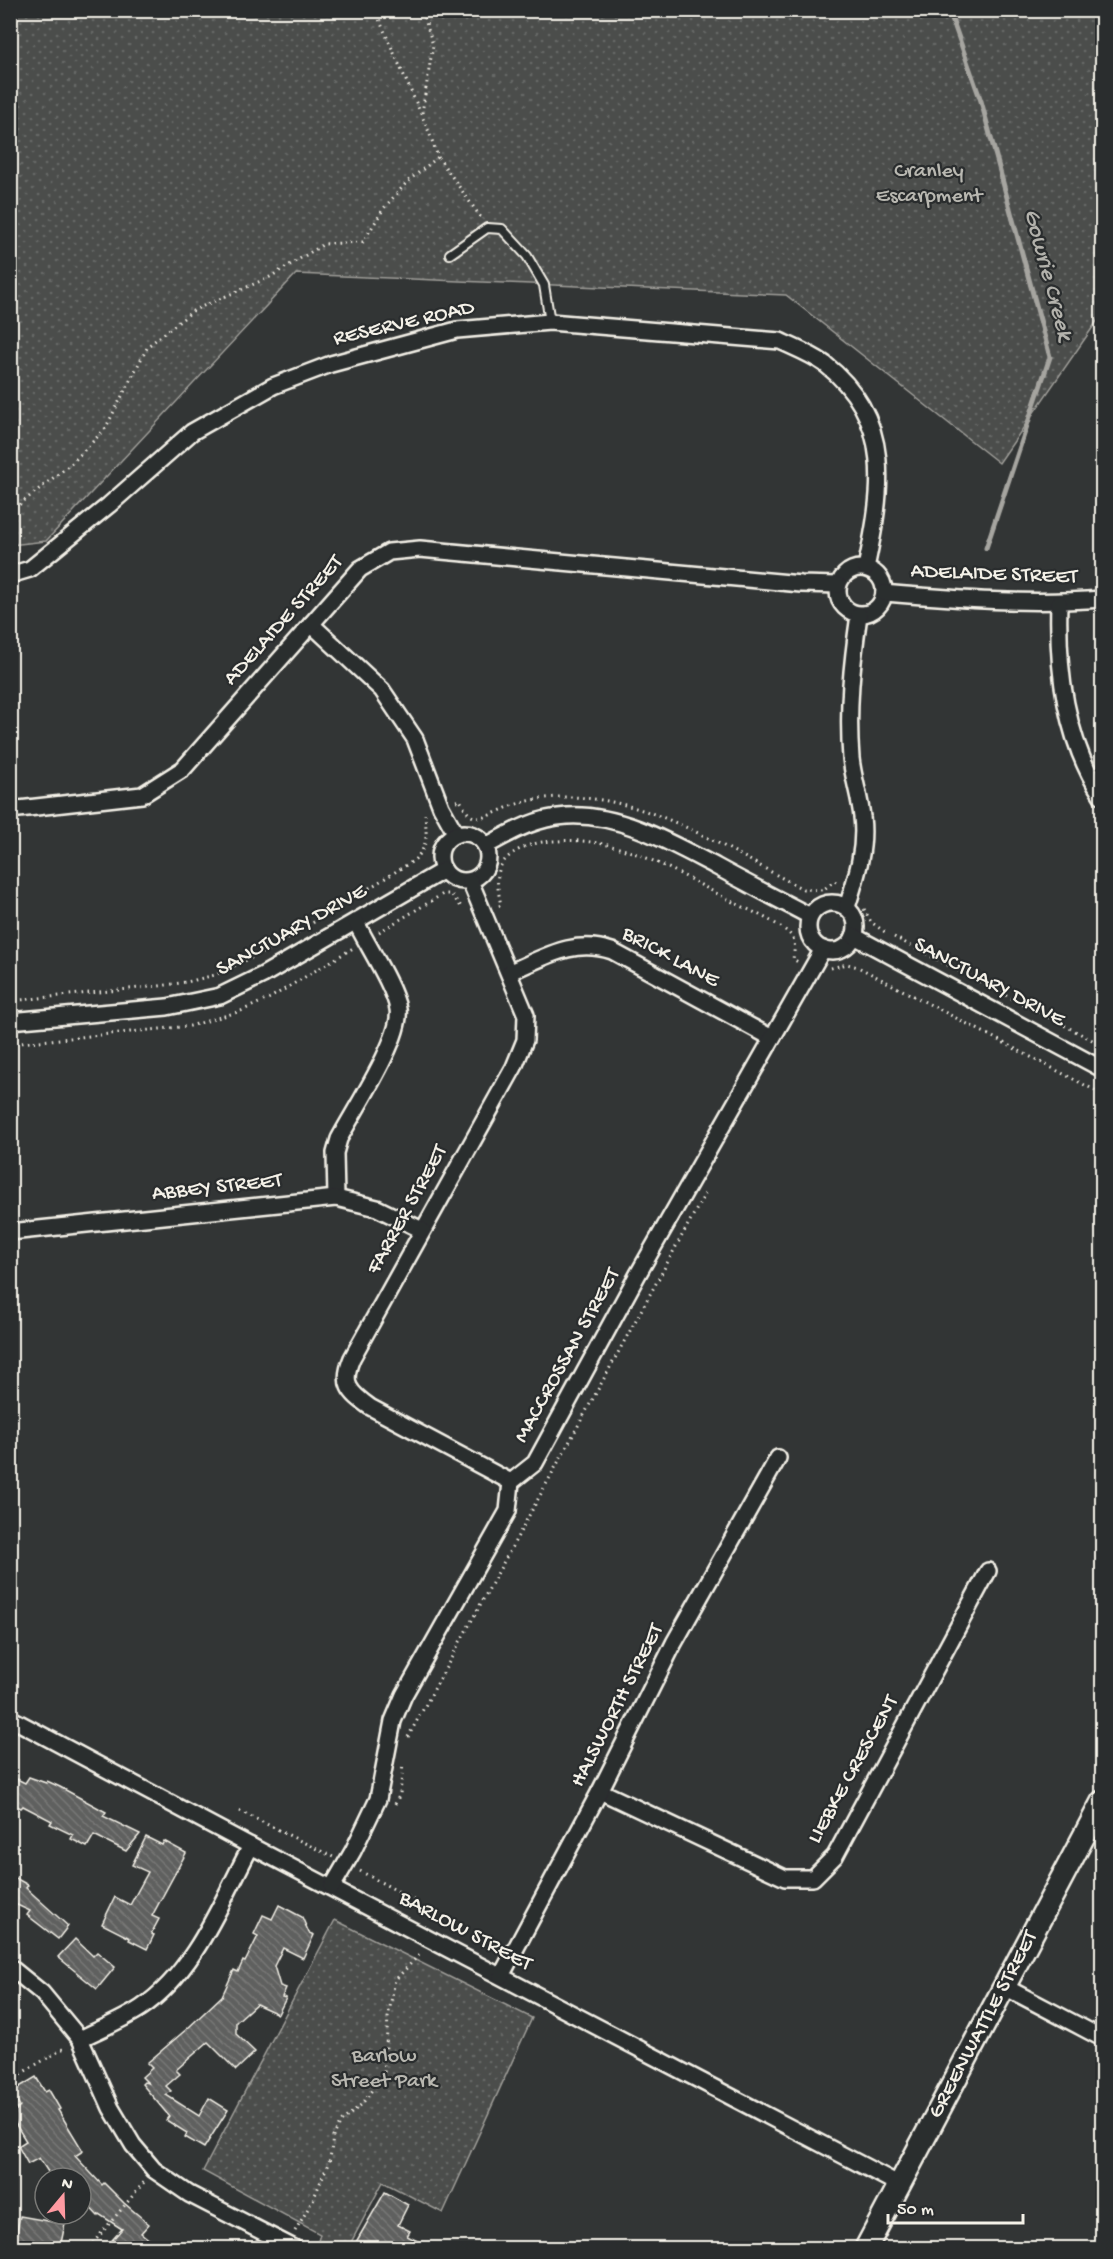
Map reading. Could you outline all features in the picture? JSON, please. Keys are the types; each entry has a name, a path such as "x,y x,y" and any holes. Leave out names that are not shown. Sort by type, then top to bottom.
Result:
{"main road":[{"name":"GREENWATTLE STREET","path":"866,2248 1102,1802"}],"street":[{"name":"RESERVE ROAD","path":"10,575 30,569 109,505 192,432 273,386 331,364 457,330 550,321 780,341 806,352 825,364 853,391 869,419 880,463 875,526 866,568"},
{"name":"ADELAIDE STREET","path":"10,810 142,795 183,769 360,568 389,552 420,549 801,584 838,585"},
{"path":"866,568 881,580 884,593 879,606 867,614 859,615 846,610 841,605 837,592 838,585 846,573 866,568"},
{"name":"ADELAIDE STREET","path":"884,593 977,601 1059,603 1102,599"},
{"path":"1059,603 1058,637 1061,685 1073,734 1102,796"},
{"path":"847,908 863,850 862,816 851,759 849,708 849,686 859,615"},
{"path":"311,624 382,690 415,739 441,807 456,834"},
{"path":"486,846 525,824 565,816 603,819 632,827 668,842 810,916"},
{"path":"456,834 472,834 486,846 488,862 485,870 470,881 456,880 444,870 441,863 442,847 449,838 456,834"},
{"name":"SANCTUARY DRIVE","path":"10,1021 167,1007 220,996 263,975 444,870"},
{"name":"FARRER STREET","path":"470,881 510,972 526,1015 527,1027 521,1052 346,1373 348,1384 354,1395 370,1407 511,1482"},
{"path":"837,903 847,908 856,922 854,936 848,945 841,949 831,951 823,949 813,942 809,934 810,916 821,905 837,903"},
{"path":"336,1198 335,1153 339,1139 389,1048 397,1031 399,1020 395,999 356,922"},
{"name":"SANCTUARY DRIVE","path":"854,936 1102,1069"},
{"name":"BRICK LANE","path":"510,972 569,947 599,947 612,951 771,1038"},
{"name":"MACCROSSAN STREET","path":"511,1482 535,1463 771,1038 823,949"},
{"name":"ABBEY STREET","path":"10,1232 336,1198 377,1208 422,1230"},
{"name":"HALSWORTH STREET","path":"501,1976 600,1791 674,1643 778,1458"},
{"path":"332,1887 378,1799 393,1721 404,1695 508,1511 511,1482"},
{"name":"LIEBKE CRESCENT","path":"600,1791 785,1878 813,1878 835,1856 988,1571"},
{"name":"BARLOW STREET","path":"10,1718 900,2185"},
{"path":"80,2038 141,2008 171,1983 192,1957 251,1846"},
{"path":"10,1967 42,1993 80,2038 111,2108 133,2145 154,2170 189,2194 289,2247"},
{"path":"1005,1987 1102,2038"}],"lane":[{"path":"450,254 487,228 502,229 526,256 544,285 550,321"}],"path":[{"path":"375,10 422,115 438,157 487,228"},
{"path":"422,10 433,45 422,115"},
{"path":"10,512 72,463 105,429 148,346 194,310 270,277 324,244 363,242 384,208 408,181 438,157"},
{"path":"10,1001 168,985 228,970 270,948 413,861 421,854 425,844 425,814 460,800 468,814 480,818 510,806 556,797 577,797 626,804 663,817 803,889 823,890 834,881 865,896 865,914 878,928 1102,1045"},
{"path":"406,1744 410,1730 711,1182"},
{"path":"392,1809 399,1794 404,1756"},
{"path":"240,1811 364,1872 414,1900"},
{"path":"364,1863 364,1872"},
{"path":"289,2247 313,2200 330,2159 333,2137 341,2122 362,2103 384,2073 388,2018 395,1980 424,1950 429,1938"},
{"path":"10,2080 80,2038"},
{"path":"88,2248 154,2170"}],"green space":[{"name":"Cranley Escarpment","path":"11,11 1102,11 1102,314 999,463 786,295 296,274 46,541 11,545"},
{"name":"Barlow Street Park","path":"335,1920 532,2018 443,2213 383,2182 348,2248 333,2248 318,2241 320,2234 203,2171"}],"building":[{"path":"29,1777 60,1787 106,1812 103,1816 140,1834 126,1851 94,1835 87,1847 71,1839 73,1835 50,1824 52,1821 23,1806 21,1808 10,1803 10,1791 17,1779 25,1783"},
{"path":"146,1837 162,1845 164,1841 186,1853 152,1916 159,1919 151,1934 154,1935 147,1949 102,1924 115,1897 130,1905 148,1872 132,1865"},
{"path":"10,1875 28,1885 26,1888 68,1926 58,1939 27,1915 30,1911 15,1904 10,1911"},
{"path":"279,1905 302,1917 309,1933 314,1935 303,1958 283,1948 274,1966 280,1986 286,1988 282,1997 286,1998 278,2014 256,2004 236,2022 236,2034 255,2052 236,2070 208,2042 176,2070 180,2074 166,2086 171,2091 166,2095 199,2116 209,2098 228,2110 204,2148 185,2137 187,2133 166,2120 169,2116 142,2084 148,2083 142,2077 152,2068 147,2063 222,1996 234,1970 238,1972 243,1961 245,1962 258,1936 254,1934 263,1915 272,1919"},
{"path":"75,1939 93,1956 97,1952 115,1967 97,1989 58,1957"},
{"path":"36,2077 45,2092 49,2090 60,2109 58,2110 83,2151 75,2156 84,2166 44,2166 39,2158 28,2164 18,2146 26,2141 10,2115 20,2107 11,2092"},
{"path":"93,2175 149,2224 141,2233 160,2248 105,2248 122,2229 99,2214 98,2216 93,2211"},
{"path":"385,2192 408,2205 398,2225 410,2231 407,2236 432,2248 368,2248 356,2242"},
{"path":"20,2216 33,2218 33,2226 65,2226 60,2248 16,2248 18,2240 15,2239"}],"waterway":[{"name":"Gowrie Creek","path":"949,10 981,101 1050,357 986,548"}]}
